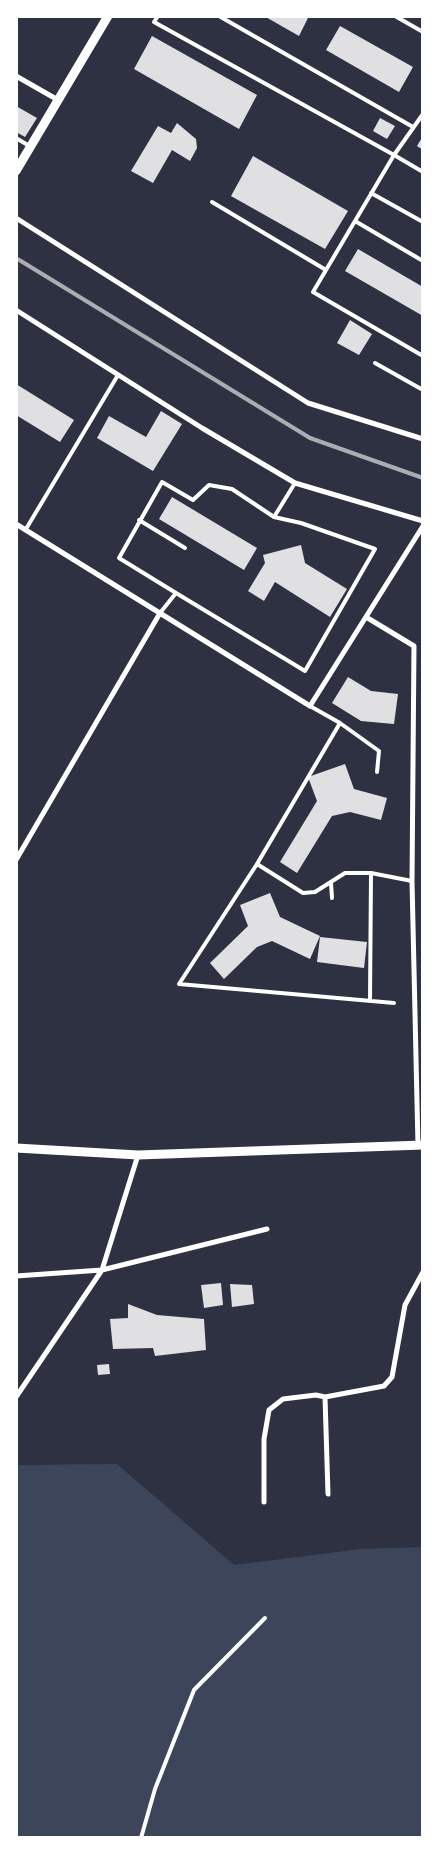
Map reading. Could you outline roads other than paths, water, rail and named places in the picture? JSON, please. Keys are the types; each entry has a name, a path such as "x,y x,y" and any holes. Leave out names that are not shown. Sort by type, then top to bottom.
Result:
{"street":[{"path":"16,171 108,16"},
{"path":"16,76 58,100"},
{"path":"16,218 308,403 423,439"},
{"path":"16,310 118,375 295,482 423,521"},
{"path":"16,524 310,706 423,526"},
{"path":"16,860 160,613"},
{"path":"17,1150 138,1155 420,1146 412,881 414,646 366,617"},
{"path":"16,1396 102,1270 138,1155"},
{"path":"16,1276 102,1270 267,1229"},
{"path":"264,1502 264,1439 269,1410 283,1400 316,1395 325,1397 384,1386 392,1377 405,1305 423,1272"},
{"path":"325,1397 328,1494"}],"lane":[{"path":"158,16 154,22 423,172"},
{"path":"219,16 413,127"},
{"path":"395,16 423,32"},
{"path":"423,114 394,155 313,292 423,356"},
{"path":"16,138 31,147"},
{"path":"371,193 423,222"},
{"path":"212,202 326,270"},
{"path":"355,222 423,260"},
{"path":"374,363 423,390"},
{"path":"26,529 118,375"},
{"path":"162,482 193,500 209,485 232,489 274,517 300,522 375,549 305,671 119,558 162,482"},
{"path":"274,517 295,482"},
{"path":"140,520 185,548"},
{"path":"160,613 176,593"},
{"path":"310,706 340,723 379,751 376,772"},
{"path":"340,723 257,864 179,984 394,1003"},
{"path":"257,864 303,893 315,892 331,884 345,873 371,873 412,881"},
{"path":"370,1001 371,873"},
{"path":"331,884 332,898"},
{"path":"141,1838 155,1789 194,1690 265,1618"}],"railway":[{"path":"16,258 310,438 423,478"}]}
